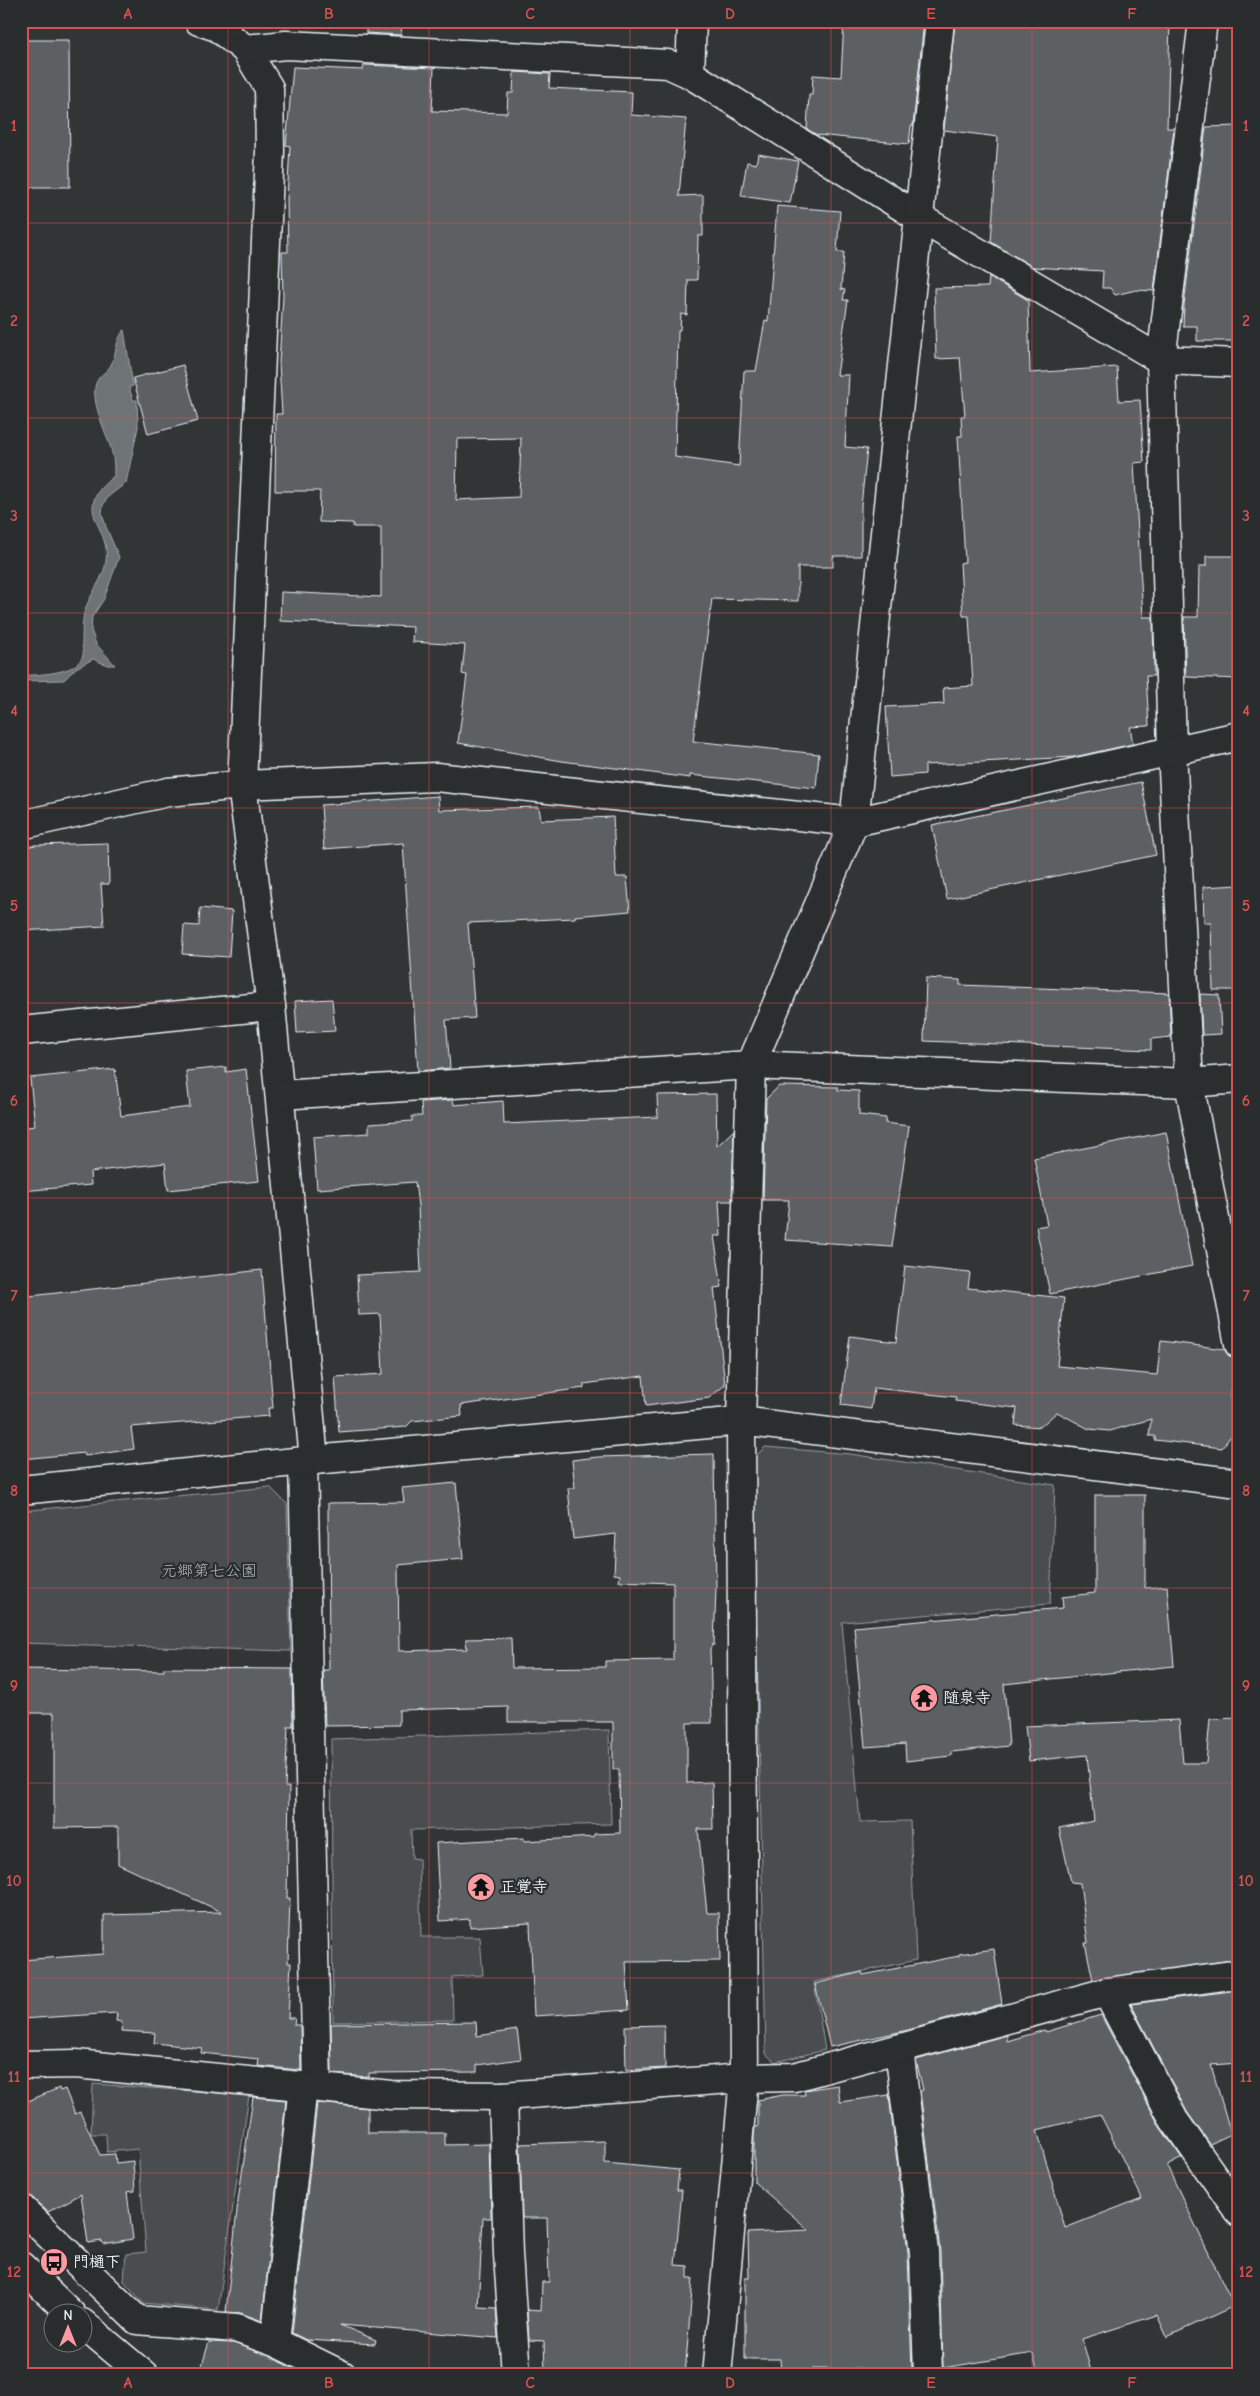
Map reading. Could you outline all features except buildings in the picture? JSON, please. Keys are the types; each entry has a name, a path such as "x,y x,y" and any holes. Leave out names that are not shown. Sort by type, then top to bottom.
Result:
{"street":[{"path":"199,21 217,28 245,49 269,88 270,151 242,785 271,1006 280,1095 308,1461 310,2087 275,2342"},
{"path":"690,74 692,21"},
{"path":"717,2375 744,2078 741,1421 750,1065 854,822 940,21"},
{"path":"1202,21 1162,360 1172,750 1189,1083 1239,1344"},
{"path":"245,49 286,45 668,64 690,74 920,218 1162,360 1239,363"},
{"path":"21,825 168,792 242,785 436,777 854,822 1239,736"},
{"path":"21,1031 271,1006"},
{"path":"280,1095 750,1065 1189,1083 1239,1079"},
{"path":"21,1490 741,1421 1239,1483"},
{"path":"21,2065 76,2064 391,2095 502,2096 744,2078 794,2077 1107,1992 1239,1974"},
{"path":"1107,1992 1174,2120 1239,2212"},
{"path":"899,2049 924,2252 928,2375"},
{"path":"502,2096 508,2254 516,2375"},
{"path":"21,2208 137,2320 236,2328 275,2342 342,2375"},
{"path":"21,2266 61,2304"},
{"path":"92,2331 144,2375"}],"green space":[{"path":"765,1447 850,1454 1055,1485 1050,1604 842,1622 860,1822 910,1821 916,1960 814,1982 825,2050 775,2062 766,2054 753,1459"},
{"name":"元郷第七公園","path":"270,1487 287,1504 291,1651 21,1643 21,1511"},
{"path":"609,1730 611,1824 411,1830 412,1858 419,1859 421,1937 480,1937 483,1975 452,1977 453,2020 333,2022 331,1739"},
{"path":"93,2084 249,2095 218,2310 143,2303 124,2281 126,2254 146,2252 138,2149 107,2152 106,2134 91,2134"}],"shaded area":[{"path":"124,330 133,386 129,387 133,400 137,400 138,427 126,483 109,496 103,505 102,513 106,527 119,557 104,599 92,617 91,630 96,644 115,665 107,665 93,659 76,668 64,680 21,681 21,676 65,670 80,662 83,655 82,633 84,613 105,568 106,561 106,548 93,509 94,499 101,488 114,476 113,456 95,399 96,383 111,365 119,338"}],"place":[{"name":"随泉寺","path":"924,1698"},
{"name":"正覚寺","path":"481,1887"},
{"name":"門樋下","path":"54,2262"}]}
